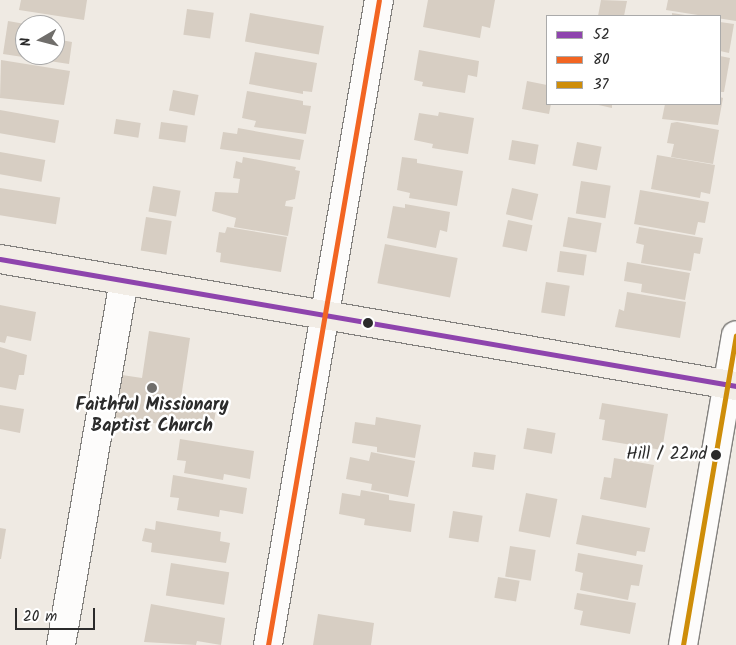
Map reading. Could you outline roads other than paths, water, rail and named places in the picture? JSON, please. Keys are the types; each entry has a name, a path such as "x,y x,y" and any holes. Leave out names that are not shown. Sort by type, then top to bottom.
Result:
{"main road":[{"path":"0,259 732,386"}],"street":[{"path":"268,645 379,0"},
{"path":"61,645 124,280"},
{"path":"683,645 732,386 736,336"}],"place":[{"name":"Faithful Missionary Baptist Church","path":"152,388"},
{"name":"Hill / 22nd","path":"716,455"}]}
